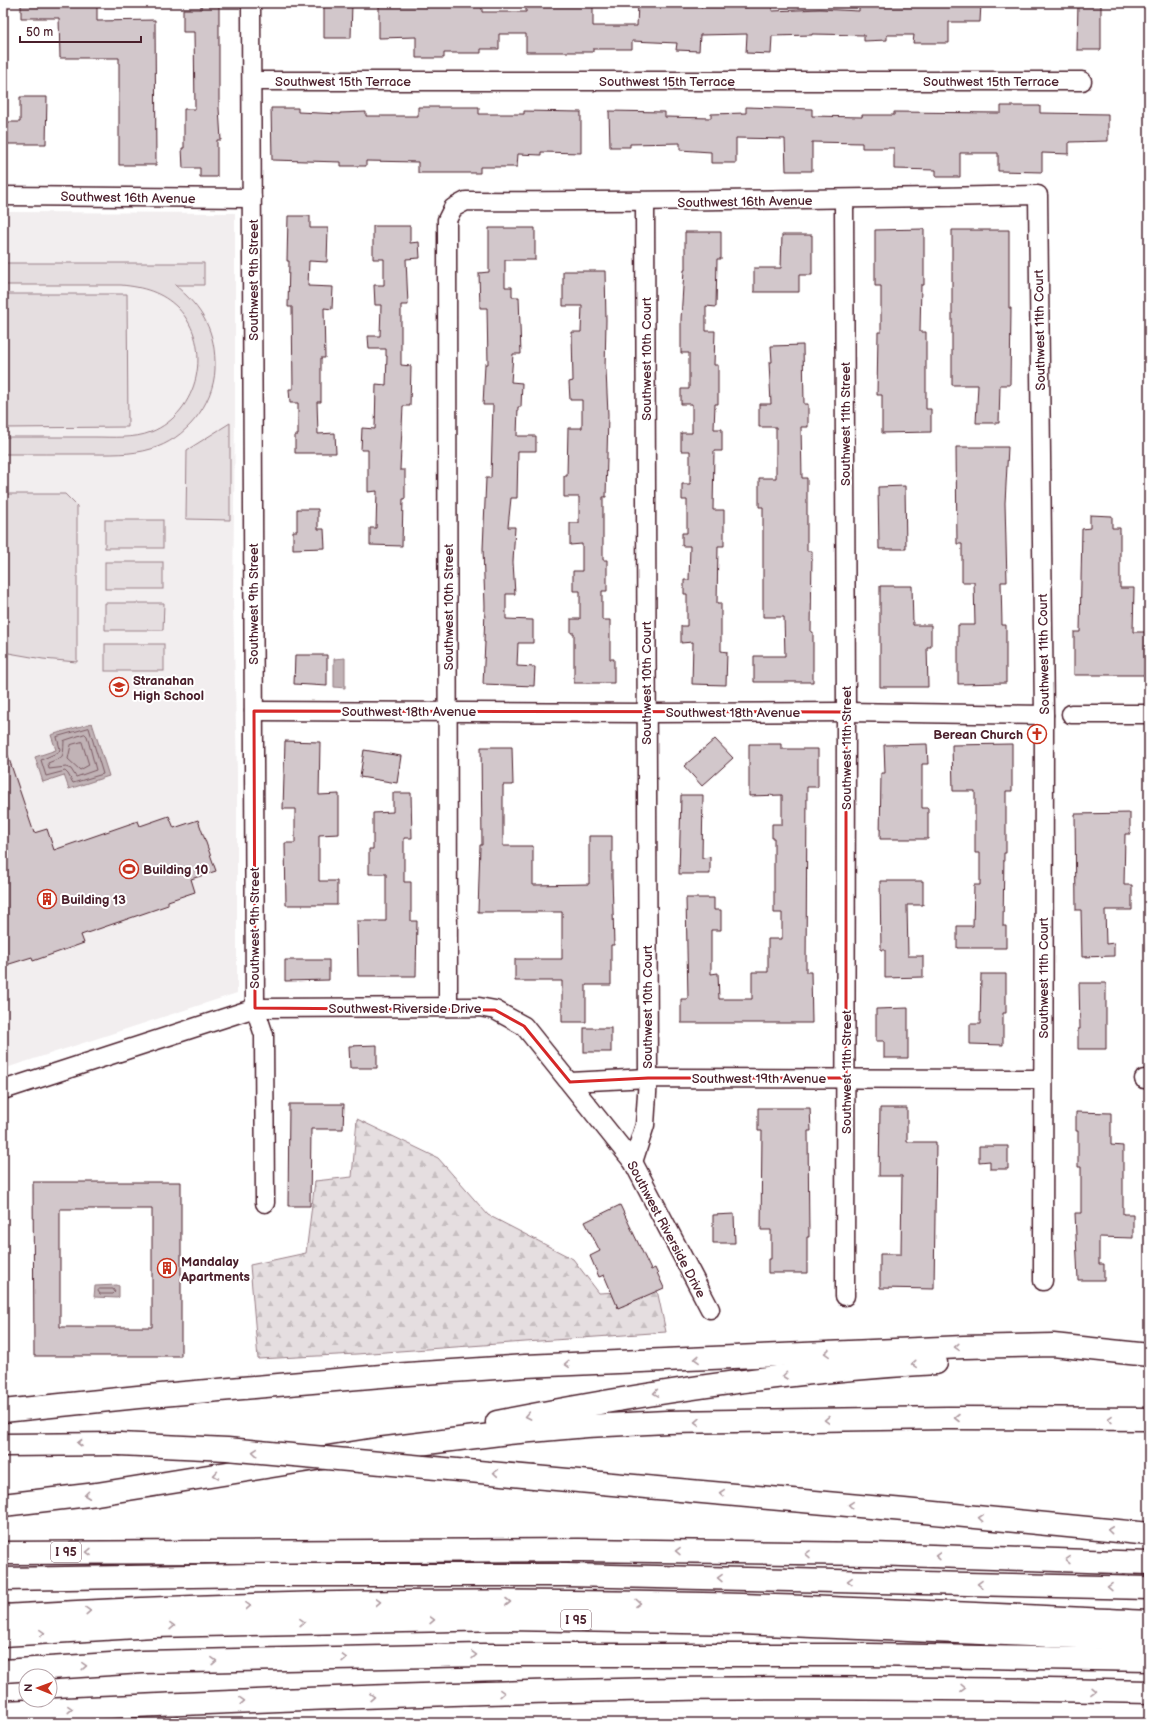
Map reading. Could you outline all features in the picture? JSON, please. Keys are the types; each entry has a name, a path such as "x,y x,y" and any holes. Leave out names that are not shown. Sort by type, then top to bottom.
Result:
{"highway":[{"path":"3,1411 130,1398 393,1375 549,1365 964,1347 1053,1345 1149,1356"},
{"path":"378,1449 464,1428 638,1396 817,1372 992,1360 1149,1356"},
{"path":"3,1505 97,1494 378,1449 587,1426 667,1422 948,1418 1149,1419"},
{"path":"3,1445 119,1444 219,1449 904,1510 1149,1534"},
{"name":"I 95","path":"3,1553 572,1550 872,1554 1149,1563"},
{"path":"3,1579 255,1575 566,1575 1149,1588"},
{"path":"3,1616 161,1608 329,1603 566,1602 744,1605 1149,1622"},
{"path":"3,1612 35,1614"},
{"name":"I 95","path":"3,1635 153,1626 521,1620 741,1623 1149,1640"},
{"path":"3,1672 142,1662 490,1655 870,1655 1149,1660"},
{"path":"3,1712 281,1699 571,1691 924,1688 1149,1692"}],"street":[{"name":"Southwest 9th Street","path":"251,3 255,1008 264,1035 265,1203"},
{"name":"Southwest 15th Terrace","path":"252,81 1082,82"},
{"name":"Southwest 16th Avenue","path":"453,208 466,201 646,202 844,200 1038,195"},
{"name":"Southwest 11th Court","path":"1038,195 1044,715 1043,1281"},
{"name":"Southwest 16th Avenue","path":"3,196 252,198"},
{"name":"Southwest 11th Street","path":"844,200 846,712 845,1296"},
{"name":"Southwest 10th Court","path":"633,1162 645,1124 648,1078 646,202"},
{"name":"Southwest 10th Street","path":"448,1007 449,711 447,220 453,208"},
{"name":"Southwest 18th Avenue","path":"254,711 646,713 846,712 1044,715"},
{"path":"1071,714 1149,714"},
{"name":"Southwest Riverside Drive","path":"3,1090 255,1008 479,1007 495,1010 524,1026 633,1162 710,1309"},
{"name":"Southwest 19th Avenue","path":"570,1082 648,1078 1043,1079"}],"highlighted area":[{"path":"254,711 846,712 846,1078 648,1078 570,1082 524,1026 495,1010 255,1008"}],"shaded area":[{"name":"Stranahan High School","path":"3,212 235,213 233,601 237,772 237,993 3,1069"}],"green space":[{"path":"3,263 204,263 204,285 175,285 193,303 206,322 213,343 215,355 215,369 209,395 195,419 175,438 143,451 112,454 3,454 3,437 123,437 137,436 151,432 167,423 181,410 190,394 196,377 198,359 196,341 189,323 172,302 159,294 137,287 121,285 3,285"},
{"path":"3,294 127,294 128,427 3,428"},
{"path":"230,423 230,520 186,519 187,450"},
{"path":"3,494 65,494 77,506 77,662 43,659 3,652"},
{"path":"105,520 163,520 163,548 105,548"},
{"path":"105,562 163,562 163,589 105,589"},
{"path":"105,603 164,603 163,630 105,630"},
{"path":"105,644 164,644 164,671 105,671"},
{"path":"357,1119 438,1158 488,1215 573,1259 599,1293 657,1290 666,1332 357,1354 258,1359 250,1265 306,1253 315,1181 352,1177"}],"water":[{"path":"345,658 345,688 334,687 334,659"},
{"path":"92,723 109,776 69,789 64,775 43,782 35,757 56,750 51,735"},
{"path":"95,1286 119,1286 119,1297 94,1297"}],"building":[{"path":"21,3 97,3 97,21 155,20 156,165 119,165 119,58 60,58 59,18 21,18"},
{"path":"201,3 219,3 219,108 221,140 217,140 217,177 200,177 200,168 183,168 182,148 184,148 184,109 195,109 194,32 183,32 183,9 201,9"},
{"path":"324,3 352,3 351,38 324,38"},
{"path":"379,3 482,3 482,12 526,12 526,3 593,3 593,26 637,26 638,3 701,3 701,7 748,7 748,3 773,3 772,11 820,9 859,11 859,3 981,3 980,22 949,22 949,43 913,43 914,35 887,35 887,40 864,41 864,35 812,34 772,36 771,54 746,53 747,34 700,35 699,51 676,50 677,43 632,41 632,49 593,49 593,52 526,52 526,34 499,34 499,49 481,49 481,53 444,53 444,58 416,58 416,37 379,38"},
{"path":"1078,3 1101,3 1101,50 1077,50"},
{"path":"20,97 47,97 46,144 3,144 3,122 20,122"},
{"path":"1001,106 1040,106 1040,113 1108,114 1108,141 1069,142 1069,154 1042,153 1042,172 998,171 998,153 960,153 960,177 936,177 936,170 894,169 894,148 862,148 862,143 812,142 812,171 786,171 785,139 736,138 736,163 711,163 711,152 680,150 680,143 630,144 630,147 610,147 609,111 665,112 665,117 711,118 711,114 746,113 746,107 812,109 812,116 862,117 862,115 894,115 894,112 1001,113"},
{"path":"418,107 479,107 479,114 524,114 524,111 581,112 581,153 541,152 541,155 518,154 517,167 480,167 480,173 418,173 418,162 366,161 366,166 341,166 341,162 272,160 271,108 298,108 298,112 340,114 366,112 366,116 418,116"},
{"path":"288,216 310,216 310,228 328,228 327,262 309,261 308,286 333,287 332,309 324,308 325,358 321,358 321,402 317,402 318,434 335,433 336,453 295,453 295,435 298,435 298,403 290,403 289,389 293,389 292,307 288,307"},
{"path":"373,226 410,226 410,243 419,242 420,258 406,259 408,305 401,305 401,365 411,366 410,406 403,406 400,470 405,470 405,499 403,499 402,546 370,545 370,528 376,528 377,491 368,492 368,450 361,450 362,428 375,429 376,384 386,385 386,349 369,349 368,336 380,336 381,305 375,305 374,285 384,285 384,259 373,259"},
{"path":"489,228 535,228 535,260 505,260 505,287 512,287 512,297 519,297 521,354 513,354 511,382 522,383 521,407 518,407 517,436 536,436 536,451 518,451 517,498 511,498 508,527 515,527 513,562 515,594 506,594 506,619 533,620 533,643 518,643 517,666 535,667 534,686 483,684 485,606 483,549 486,478 491,478 493,405 483,405 485,364 488,364 487,308 480,308 479,273 489,272"},
{"path":"924,229 924,285 921,285 920,332 926,332 926,409 931,409 931,432 882,433 882,395 877,395 878,332 881,332 881,286 875,286 875,230"},
{"path":"952,230 1009,230 1009,308 1011,308 1010,385 1000,385 999,423 976,423 978,385 952,385"},
{"path":"685,232 721,232 721,259 717,259 716,307 706,306 706,331 715,331 714,365 718,365 718,404 715,404 714,429 722,429 722,451 714,451 713,510 724,510 724,546 718,546 717,603 721,603 721,651 727,652 726,685 692,684 693,642 681,643 681,626 687,626 687,594 684,594 684,580 689,580 690,546 682,546 682,533 687,533 687,500 682,500 682,484 690,484 690,451 681,451 681,433 692,433 692,404 681,404 681,389 689,389 689,353 681,353 681,319 685,270"},
{"path":"782,235 812,235 812,275 799,275 799,292 754,292 754,268 781,268"},
{"path":"563,271 605,271 605,370 608,415 606,497 603,497 603,560 607,560 607,591 602,591 602,620 610,620 610,659 614,659 614,683 574,683 574,633 571,633 571,619 580,619 580,591 573,591 573,571 582,571 582,544 570,545 570,523 579,523 579,497 564,497 564,476 567,476 568,428 582,428 582,400 570,400 569,382 573,381 572,332 581,332 582,306 563,306"},
{"path":"803,345 804,404 808,404 808,427 801,427 802,478 807,478 807,551 812,551 811,632 813,632 813,682 754,682 754,656 785,656 784,617 763,617 763,507 759,507 759,478 776,478 776,427 759,427 759,404 771,404 769,362 772,362 771,346"},
{"path":"956,447 1008,447 1005,503 1007,582 1001,582 1002,625 1006,625 1006,683 958,684 958,625 975,625 974,582 962,582 962,544 957,544"},
{"path":"905,486 906,549 879,549 878,487"},
{"path":"297,509 318,509 318,529 324,529 325,548 293,549 293,531 297,531"},
{"path":"1090,515 1112,516 1112,528 1120,528 1120,588 1134,588 1133,632 1149,632 1149,675 1074,675 1074,632 1080,632 1082,529 1090,528"},
{"path":"880,586 912,586 913,625 931,625 931,647 927,647 928,687 880,687"},
{"path":"295,655 327,655 327,686 294,684"},
{"path":"715,739 733,758 702,786 684,766"},
{"path":"285,741 320,742 319,795 339,794 339,834 319,835 319,881 337,881 337,905 286,905 285,843 295,843 295,809 283,809"},
{"path":"749,744 781,744 781,749 818,749 818,787 807,787 806,972 811,972 812,1023 681,1023 681,999 688,999 686,898 714,898 714,910 721,910 721,930 711,930 711,974 718,973 719,999 752,999 752,972 768,972 768,939 782,939 782,913 774,913 774,838 772,838 772,824 782,824 782,795 749,796"},
{"path":"927,744 928,764 922,764 922,808 928,808 928,839 880,839 881,773 885,773 884,745"},
{"path":"1012,744 1012,791 1006,791 1006,853 1004,853 1003,926 1006,926 1006,948 957,948 957,926 973,926 974,885 980,885 980,853 975,853 975,791 953,791 952,745"},
{"path":"3,747 5,747 34,833 47,829 54,850 138,821 140,826 169,816 174,828 198,820 216,871 191,879 195,892 168,901 168,905 81,935 84,943 33,961 32,957 3,966"},
{"path":"481,747 512,747 513,785 503,785 503,846 533,846 533,885 589,884 589,836 612,836 614,945 611,945 611,985 586,985 586,1022 562,1022 562,981 515,981 515,959 562,959 562,912 478,912 480,845 482,845"},
{"path":"364,750 401,756 397,783 360,777"},
{"path":"393,793 411,793 412,838 404,838 404,882 411,882 411,921 417,921 416,976 358,976 357,921 386,921 386,874 369,874 369,849 373,849 373,813 393,812"},
{"path":"681,795 703,795 702,858 710,857 710,874 679,874"},
{"path":"1130,813 1130,834 1125,834 1124,885 1132,885 1132,910 1105,910 1106,944 1114,943 1114,956 1082,957 1081,910 1076,910 1075,814"},
{"path":"880,881 923,881 923,905 907,905 908,956 923,956 923,977 885,978 885,950 881,950"},
{"path":"285,960 329,960 329,980 285,981"},
{"path":"981,974 1006,974 1006,1013 1003,1013 1003,1045 970,1044 970,1024 980,1024"},
{"path":"1079,983 1106,983 1106,1049 1078,1049 1078,1029 1080,1029"},
{"path":"908,1008 908,1058 884,1058 884,1041 876,1041 876,1009"},
{"path":"584,1028 611,1028 611,1052 584,1052"},
{"path":"377,1045 377,1068 350,1068 349,1046"},
{"path":"289,1104 344,1104 343,1129 311,1129 310,1206 288,1206"},
{"path":"758,1108 810,1108 811,1131 808,1131 809,1237 807,1237 807,1273 768,1273 768,1259 771,1259 771,1230 761,1230 762,1131 758,1131"},
{"path":"880,1108 907,1108 907,1142 936,1142 934,1289 880,1288 880,1254 901,1254 902,1176 879,1176"},
{"path":"1076,1112 1111,1113 1111,1145 1123,1146 1123,1214 1133,1214 1133,1238 1099,1237 1099,1264 1104,1264 1104,1280 1078,1280 1075,1213 1081,1213 1081,1167 1078,1167 1078,1131 1076,1131"},
{"path":"979,1146 1008,1146 1008,1169 990,1169 990,1161 979,1162"},
{"name":"Mandalay Apartments","path":"33,1182 181,1182 181,1356 34,1356","holes":["60,1209 152,1209 152,1327 60,1327"]},
{"path":"620,1205 651,1270 655,1268 664,1288 618,1308 604,1275 599,1277 590,1256 600,1251 585,1222"},
{"path":"734,1214 735,1243 713,1243 713,1215"}],"place":[{"name":"Stranahan High School","path":"119,687"},
{"name":"Berean Church","path":"1037,734"},
{"name":"Building 10","path":"129,869"},
{"name":"Building 13","path":"47,899"},
{"name":"Mandalay Apartments","path":"167,1268"}]}
